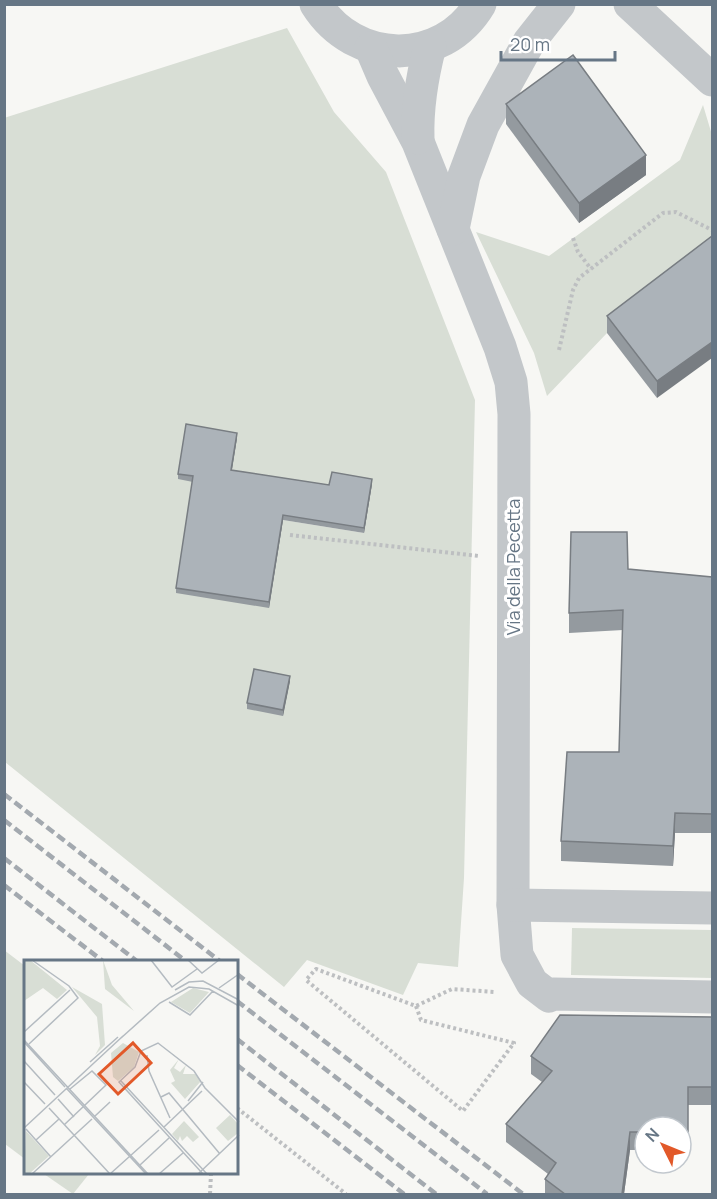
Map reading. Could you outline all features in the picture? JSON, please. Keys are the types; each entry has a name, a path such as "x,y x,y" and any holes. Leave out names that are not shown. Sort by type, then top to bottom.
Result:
{"street":[{"path":"316,4 323,15 340,32 360,44 371,48 407,51 441,42 460,29 480,4"},
{"path":"453,229 464,176 483,125 529,42 559,4"},
{"path":"630,4 712,80"},
{"name":"Via della Pecetta","path":"418,142 417,114 420,85 430,46"},
{"name":"Via della Pecetta","path":"371,48 418,142 500,347 511,382 514,414 513,905 517,955 532,983 549,996"},
{"path":"513,905 712,908"},
{"path":"549,996 553,994 712,997"}],"path":[{"path":"559,350 573,290 579,278 663,213 676,212 712,230"},
{"path":"573,238 578,252 591,269"},
{"path":"290,535 483,557"},
{"path":"416,1006 421,1020 514,1043 463,1111 306,980 315,969 416,1006 453,989 549,996"},
{"path":"238,1109 346,1194"},
{"path":"210,1194 211,1175"}],"shaded area":[{"path":"287,28 334,112 386,172 475,400 464,878 458,967 418,963 403,995 307,960 284,987 5,762 4,118","holes":["220,486 329,490 364,533 283,520"]},
{"path":"703,105 712,135 712,253 607,333 547,396 534,353 476,232 549,256 680,160"},
{"path":"572,928 712,930 712,978 571,975"},
{"path":"4,950 24,965 24,1158 5,1144"},
{"path":"45,1175 88,1175 73,1194"}],"building":[{"path":"573,55 646,155 579,203 506,104"},
{"path":"712,236 712,342 657,381 607,316"},
{"path":"186,424 237,433 231,470 329,485 332,472 372,479 364,528 283,515 269,602 176,588 193,476 178,474"},
{"path":"571,532 627,532 628,569 712,577 712,814 675,813 673,846 561,841 567,752 619,752 623,610 569,613"},
{"path":"254,669 290,676 283,710 247,703"},
{"path":"560,1015 712,1017 712,1087 688,1087 688,1115 633,1115 633,1132 630,1132 622,1194 565,1194 545,1179 556,1163 506,1124 552,1071 531,1056"}],"railway":[{"path":"4,794 218,960"},
{"path":"4,820 184,960"},
{"path":"4,858 135,960"},
{"path":"4,885 101,960"},
{"path":"238,975 523,1194"},
{"path":"238,1002 487,1194"},
{"path":"238,1040 436,1194"},
{"path":"238,1066 404,1194"}]}
